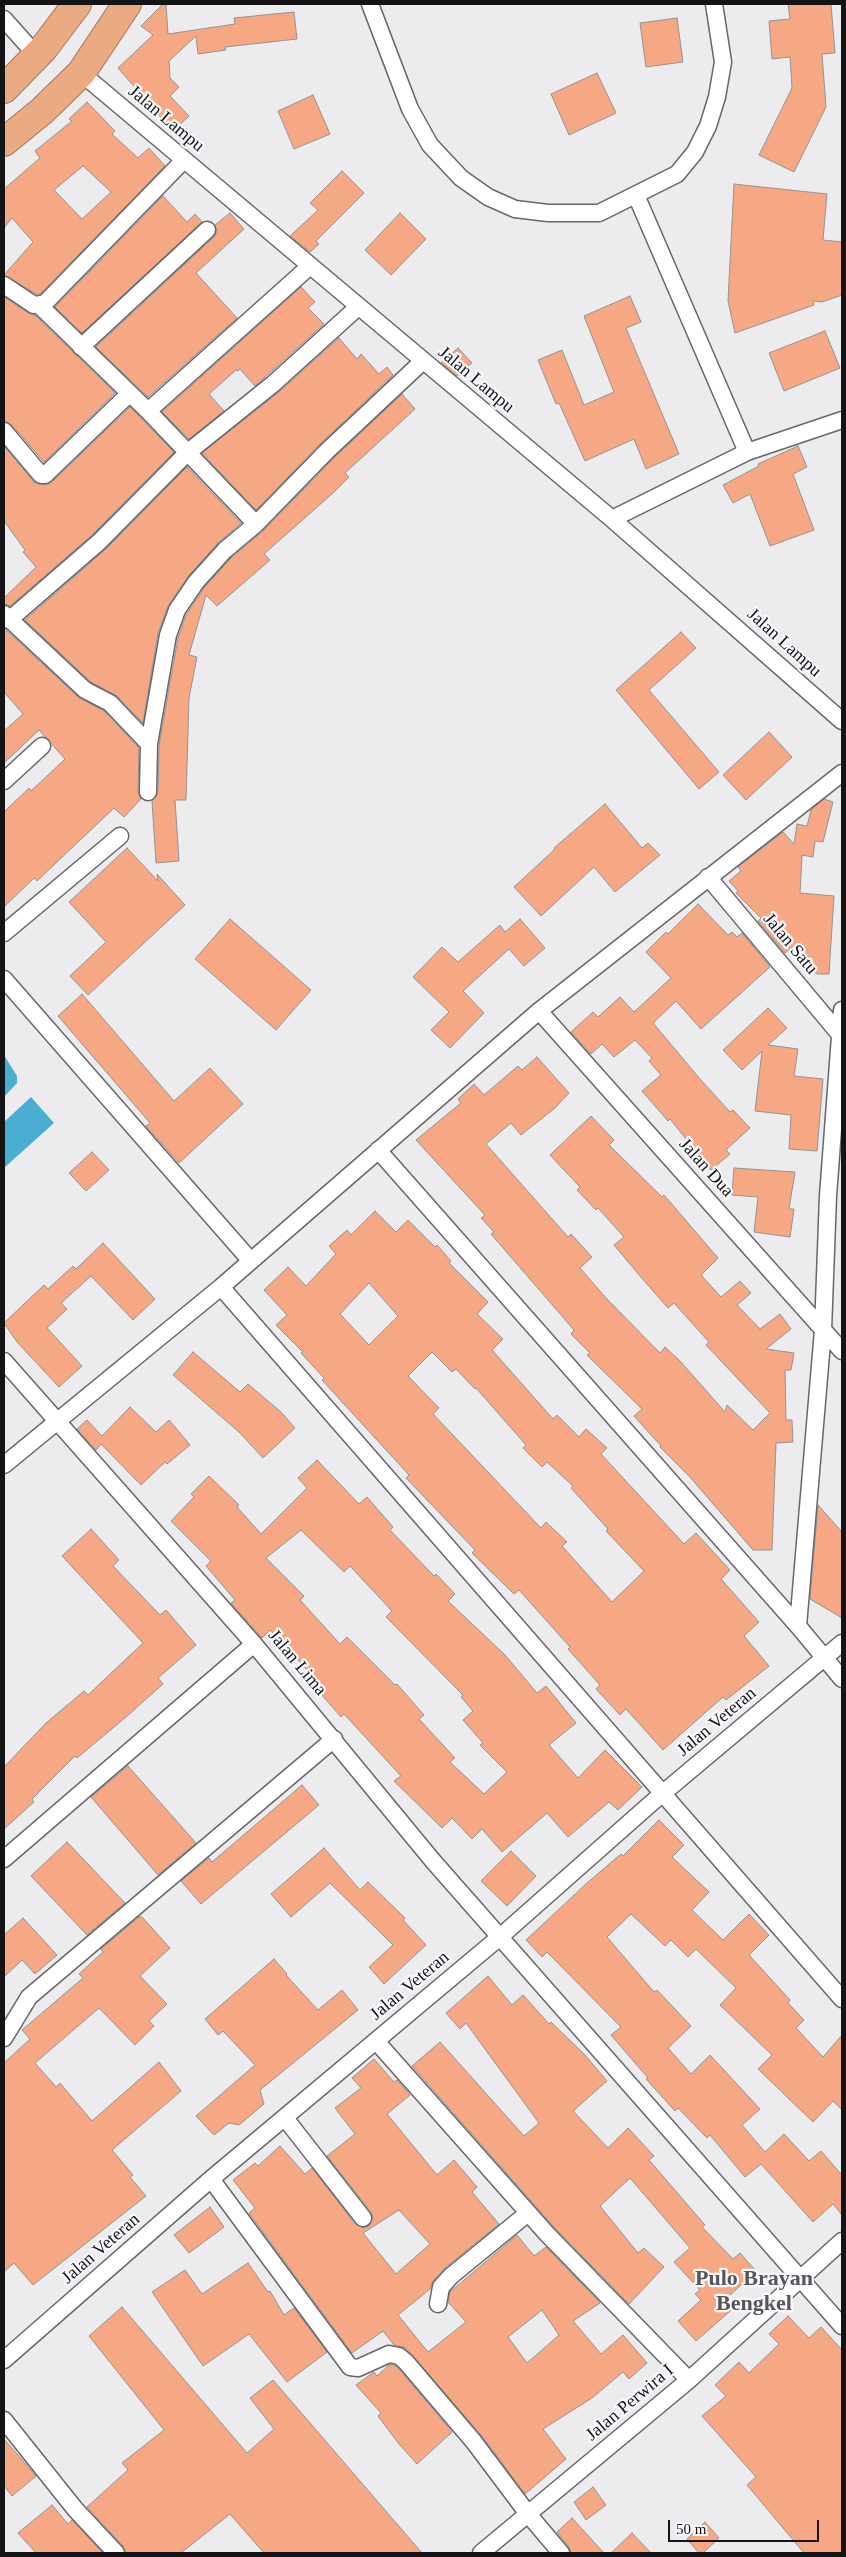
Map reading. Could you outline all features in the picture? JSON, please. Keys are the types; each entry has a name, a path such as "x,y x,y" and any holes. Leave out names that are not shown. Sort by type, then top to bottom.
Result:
{"highway":[{"path":"4,72 29,47 60,4"},
{"path":"4,89 43,50 77,4"},
{"path":"4,128 65,65 110,4"},
{"path":"4,142 42,111 81,72 127,4"}],"street":[{"path":"370,4 410,109 430,145 462,178 488,197 515,209 548,213 599,213 677,174 695,152 708,126 718,97 723,62 714,4"},
{"path":"4,20 29,47"},
{"name":"Jalan Lampu","path":"81,72 612,519 842,722"},
{"path":"39,305 44,303 184,160"},
{"path":"636,194 747,452"},
{"path":"81,347 208,230"},
{"path":"148,411 310,266"},
{"path":"4,285 34,304 39,305 148,411 256,524"},
{"path":"149,744 110,703 85,690 7,617 100,542 187,453 273,384 358,307"},
{"path":"148,792 149,744 168,635 177,610 208,569 256,524 327,451 423,361"},
{"path":"4,431 42,475 46,475 129,394"},
{"path":"612,519 747,452 842,420"},
{"path":"4,780 42,746"},
{"path":"4,1465 221,1287 539,1011 842,773"},
{"path":"4,933 120,836"},
{"name":"Jalan Satu","path":"708,878 842,1037"},
{"path":"4,979 250,1260"},
{"path":"798,1626 823,1330 828,1196 842,1037 842,1010"},
{"name":"Jalan Dua","path":"539,1011 842,1351"},
{"path":"378,1150 798,1626 842,1679"},
{"path":"221,1287 662,1795 842,1999"},
{"name":"Jalan Lima","path":"4,1361 254,1644 433,1861 501,1936 842,2326"},
{"name":"Jalan Veteran","path":"4,2360 211,2179 501,1936 662,1795 842,1643"},
{"path":"4,1859 254,1644"},
{"path":"5,2033 29,1997 334,1739"},
{"path":"376,2041 528,2213 689,2380"},
{"path":"284,2118 363,2218"},
{"path":"211,2179 343,2360 350,2367 358,2368 389,2354 399,2356 406,2362 474,2442 528,2514 561,2553"},
{"path":"438,2304 442,2287 451,2276 528,2213"},
{"name":"Jalan Perwira I","path":"481,2553 689,2380 842,2241"},
{"path":"4,2420 75,2508 116,2553"}],"water":[{"path":"4,1055 17,1076 17,1083 4,1097"},
{"path":"31,1097 54,1123 4,1168 4,1122"}],"building":[{"path":"163,4 166,4 168,34 235,24 234,18 294,12 297,39 225,47 226,50 198,54 196,36 169,61 170,78 179,87 170,96 189,116 173,131 118,68 153,35 141,26"},
{"path":"788,4 831,4 835,53 822,54 826,107 794,172 759,155 792,88 790,57 772,59 769,21 790,19"},
{"path":"677,18 683,62 646,67 640,23"},
{"path":"597,73 616,113 569,135 551,94"},
{"path":"313,95 330,134 294,149 278,111"},
{"path":"87,102 115,131 112,134 138,158 149,148 165,166 40,294 36,294 4,275 33,242 12,218 4,228 4,189 40,158 35,151 72,121 69,119","holes":["83,166 111,192 82,219 54,190"]},
{"path":"342,171 364,193 316,241 319,244 310,252 290,236 318,210 310,203"},
{"path":"734,184 827,194 823,240 842,242 842,295 822,302 813,301 814,305 735,333 728,301"},
{"path":"163,196 187,222 195,214 202,222 82,333 55,307"},
{"path":"230,213 244,229 196,273 237,318 148,397 96,347 214,237 217,232 215,225"},
{"path":"400,213 426,239 391,275 365,250"},
{"path":"301,287 315,302 308,308 324,324 255,386 240,369 236,370 209,394 224,411 189,439 162,412"},
{"path":"630,296 641,322 626,328 679,454 646,469 634,439 585,461 559,403 556,404 538,360 562,350 584,405 614,392 584,316"},
{"path":"4,297 28,313 35,315 115,393 44,462 12,425 4,421"},
{"path":"825,331 840,368 784,391 769,353"},
{"path":"339,338 357,359 361,354 379,374 387,367 393,375 320,444 256,510 202,453 279,392"},
{"path":"458,348 472,363 457,376 441,363"},
{"path":"402,394 415,409 345,473 349,477 333,493 264,554 270,560 217,606 206,595 189,655 197,657 189,698 186,800 175,800 179,861 156,863 152,801 158,793 159,745 178,638 186,615 204,588 232,557 263,531 334,458"},
{"path":"130,407 174,452 92,535 10,606 4,604 4,598 36,567 23,552 25,550 4,521 4,446 34,482 46,485 52,482"},
{"path":"798,446 807,467 793,474 814,530 770,546 750,494 733,503 723,485 759,466 758,464"},
{"path":"187,467 241,523 218,543 189,575 168,606 158,633 143,723 117,696 91,682 25,620 106,549"},
{"path":"4,628 78,697 104,711 139,748 138,792 141,799 124,817 114,808 37,881 34,878 4,907 4,812 29,788 31,791 65,759 39,730 4,763 4,731 23,714 4,692"},
{"path":"681,632 696,648 649,690 719,772 699,789 616,690"},
{"path":"769,732 792,757 746,800 723,775"},
{"path":"824,799 833,802 823,842 815,841 813,857 802,855 800,893 834,896 829,974 817,974 792,947 785,953 758,921 761,918 736,893 738,891 729,881 741,871 738,867 783,832 794,844 797,824 807,826 811,810"},
{"path":"605,804 642,848 648,843 660,855 615,892 594,867 541,916 514,887 554,848"},
{"path":"127,848 158,881 157,874 185,905 88,995 70,976 106,942 69,902"},
{"path":"698,904 728,935 732,932 737,937 742,933 770,967 701,1029 676,1001 653,1023 730,1112 733,1110 750,1128 726,1150 730,1154 711,1170 670,1119 668,1121 642,1091 661,1075 649,1061 652,1058 635,1040 614,1057 602,1044 591,1054 571,1032 593,1012 598,1017 620,997 634,1012 671,978 646,952 666,932 668,934"},
{"path":"230,919 311,990 276,1030 195,959"},
{"path":"520,919 545,948 524,966 509,949 463,991 484,1013 450,1048 431,1030 449,1012 413,977 442,947 458,962 500,925 505,932"},
{"path":"82,994 174,1101 210,1068 243,1104 179,1163 146,1126 150,1123 58,1016"},
{"path":"768,1008 787,1028 768,1045 798,1049 794,1076 823,1079 817,1151 789,1149 791,1115 755,1111 762,1051 742,1070 723,1050"},
{"path":"537,1057 569,1093 555,1108 521,1135 511,1123 486,1144 568,1237 571,1234 592,1257 580,1268 606,1298 660,1353 665,1347 680,1361 725,1412 727,1405 753,1430 770,1413 706,1345 709,1342 674,1303 668,1308 640,1276 614,1245 624,1237 598,1208 596,1210 577,1190 580,1187 550,1155 591,1116 614,1140 609,1145 662,1197 664,1195 718,1258 701,1275 721,1297 740,1281 751,1293 737,1305 760,1329 780,1314 791,1329 766,1349 794,1353 791,1370 785,1370 786,1420 792,1420 793,1442 776,1443 772,1550 753,1550 689,1476 660,1447 634,1416 642,1409 587,1355 590,1353 571,1334 574,1330 491,1234 494,1232 481,1218 485,1215 416,1140 461,1103 458,1099 474,1084 484,1095 518,1066 522,1070"},
{"path":"92,1152 109,1170 86,1191 69,1173"},
{"path":"734,1168 795,1172 789,1209 794,1209 790,1237 754,1232 758,1197 732,1195"},
{"path":"375,1211 396,1232 408,1220 435,1247 437,1245 451,1261 449,1263 488,1302 477,1314 503,1339 492,1350 553,1419 557,1415 579,1437 586,1429 607,1448 601,1454 684,1544 696,1533 730,1570 721,1579 759,1622 744,1636 769,1666 726,1700 723,1697 663,1750 626,1709 620,1715 596,1689 600,1685 568,1649 570,1647 519,1590 514,1594 472,1553 475,1550 406,1478 409,1475 322,1380 324,1378 301,1353 303,1352 276,1325 287,1315 264,1290 288,1267 306,1286 336,1254 329,1246 347,1230 351,1235","holes":["369,1283 398,1316 369,1345 340,1314","432,1352 452,1372 456,1369 476,1388 526,1445 523,1448 542,1467 547,1462 573,1486 571,1488 608,1529 606,1531 644,1571 612,1602 562,1546 567,1542 546,1522 541,1528 433,1414 439,1408 408,1376"]},
{"path":"103,1243 155,1299 133,1320 91,1276 61,1303 67,1309 47,1328 82,1366 59,1387 17,1342 4,1323 44,1285 48,1289 73,1266 76,1269"},
{"path":"193,1352 240,1392 248,1384 281,1412 295,1428 263,1458 239,1432 173,1375"},
{"path":"130,1407 156,1432 169,1420 190,1445 167,1464 165,1462 141,1485 101,1444 96,1450 77,1429 87,1420 102,1436"},
{"path":"317,1460 359,1504 367,1497 393,1527 390,1530 434,1576 436,1574 455,1594 448,1601 505,1655 537,1693 546,1686 576,1723 549,1745 578,1778 605,1750 642,1787 618,1810 609,1802 568,1837 547,1813 502,1852 482,1829 472,1839 452,1818 442,1828 394,1781 401,1776 344,1714 341,1717 307,1678 311,1674 270,1630 262,1638 231,1603 235,1600 206,1566 211,1561 171,1521 194,1497 191,1494 209,1476 239,1505 237,1507 261,1534 307,1488 298,1478","holes":["301,1530 344,1572 350,1566 392,1611 386,1617 463,1695 461,1697 473,1711 463,1720 483,1743 480,1745 507,1772 484,1794 450,1762 455,1758 419,1719 424,1715 397,1684 395,1685 347,1637 340,1644 300,1600 304,1596 266,1558"]},
{"path":"818,1505 842,1532 842,1618 810,1599"},
{"path":"91,1529 119,1560 113,1566 160,1615 166,1610 196,1645 158,1678 163,1684 77,1758 75,1756 32,1799 34,1802 4,1829 4,1767 46,1723 84,1691 88,1695 143,1643 62,1556"},
{"path":"128,1766 196,1843 158,1875 91,1797"},
{"path":"302,1785 319,1805 201,1904 181,1881 209,1858 212,1862"},
{"path":"659,1820 684,1845 672,1857 709,1892 692,1910 723,1940 749,1914 769,1935 749,1955 790,2000 788,2003 804,2020 796,2028 823,2057 842,2035 842,2110 833,2101 813,2122 758,2069 772,2055 720,2005 736,1988 696,1949 688,1957 671,1940 665,1946 631,1914 607,1937 654,1992 657,1990 691,2026 668,2048 691,2074 710,2055 760,2109 742,2125 765,2152 784,2134 809,2161 821,2151 842,2175 842,2215 833,2204 813,2222 761,2164 745,2177 710,2135 707,2138 678,2108 675,2111 646,2079 648,2078 611,2035 621,2027 547,1952 542,1957 526,1940 587,1883 621,1854 623,1856"},
{"path":"67,1842 125,1903 87,1935 31,1876"},
{"path":"324,1848 360,1890 368,1882 405,1918 403,1920 426,1945 384,1984 369,1967 393,1945 330,1883 291,1917 271,1894"},
{"path":"511,1851 536,1876 507,1906 481,1881"},
{"path":"139,1917 142,1917 170,1948 140,1976 167,2004 149,2021 154,2026 135,2045 99,2008 35,2063 56,2087 60,2083 92,2121 159,2062 181,2091 112,2150 133,2175 130,2177 146,2196 33,2285 14,2263 4,2272 4,2063 30,2039 22,2030 83,1978 79,1974 103,1952 101,1949"},
{"path":"23,1918 57,1955 35,1974 22,1960 4,1977 4,1935"},
{"path":"274,1959 318,2010 342,1990 358,2010 260,2090 264,2104 239,2125 229,2123 214,2135 196,2116 255,2065 223,2031 218,2035 205,2019"},
{"path":"488,1976 512,2005 523,1995 549,2024 551,2022 585,2055 607,2081 573,2111 608,2148 628,2128 654,2156 649,2160 705,2225 702,2227 733,2259 740,2253 756,2271 728,2297 736,2306 696,2341 678,2321 701,2300 695,2294 700,2290 674,2262 690,2248 630,2178 600,2206 638,2253 644,2248 664,2267 629,2304 554,2227 412,2066 440,2042 524,2136 539,2123 466,2023 460,2029 446,2013"},
{"path":"374,2059 394,2082 397,2080 410,2095 387,2114 437,2175 454,2160 477,2187 472,2192 499,2224 445,2268 433,2281 430,2289 398,2315 428,2352 466,2322 448,2302 450,2292 517,2235 534,2256 546,2247 600,2303 573,2321 601,2354 623,2335 647,2363 629,2379 623,2372 592,2398 543,2429 566,2459 525,2494 482,2436 406,2348 394,2345 383,2331 352,2353 249,2213 255,2208 233,2180 255,2163 258,2166 280,2146 305,2174 312,2168 355,2224 364,2228 369,2226 373,2217 371,2212 327,2156 355,2134 335,2108 361,2088 352,2078","holes":["399,2210 430,2244 396,2274 363,2233","542,2310 559,2335 527,2363 508,2337"]},
{"path":"210,2207 224,2227 189,2253 174,2235"},
{"path":"248,2263 268,2292 270,2291 284,2315 294,2308 327,2352 287,2382 249,2334 203,2366 152,2292 185,2270 202,2294"},
{"path":"122,2307 247,2453 274,2429 250,2398 273,2380 422,2553 264,2553 230,2514 181,2553 126,2553 123,2546 87,2507 128,2470 122,2463 164,2430 89,2336"},
{"path":"788,2316 809,2338 821,2327 842,2350 842,2553 804,2553 747,2485 756,2477 702,2416 726,2396 715,2385 739,2362 749,2373 779,2344 769,2334"},
{"path":"389,2365 394,2365 399,2369 452,2432 417,2464 378,2416 381,2413 356,2385 374,2372 377,2376"},
{"path":"4,2439 36,2476 12,2496 4,2486"},
{"path":"593,2487 606,2505 586,2520 574,2502"},
{"path":"52,2505 68,2524 72,2520 103,2553 36,2553 18,2533"},
{"path":"572,2518 604,2553 571,2553 569,2547 557,2532"},
{"path":"705,2522 719,2538 703,2553 699,2553 687,2539"},
{"path":"632,2533 651,2553 611,2553"}],"district":[{"name":"Pulo Brayan Bengkel","path":"754,2292"}]}
